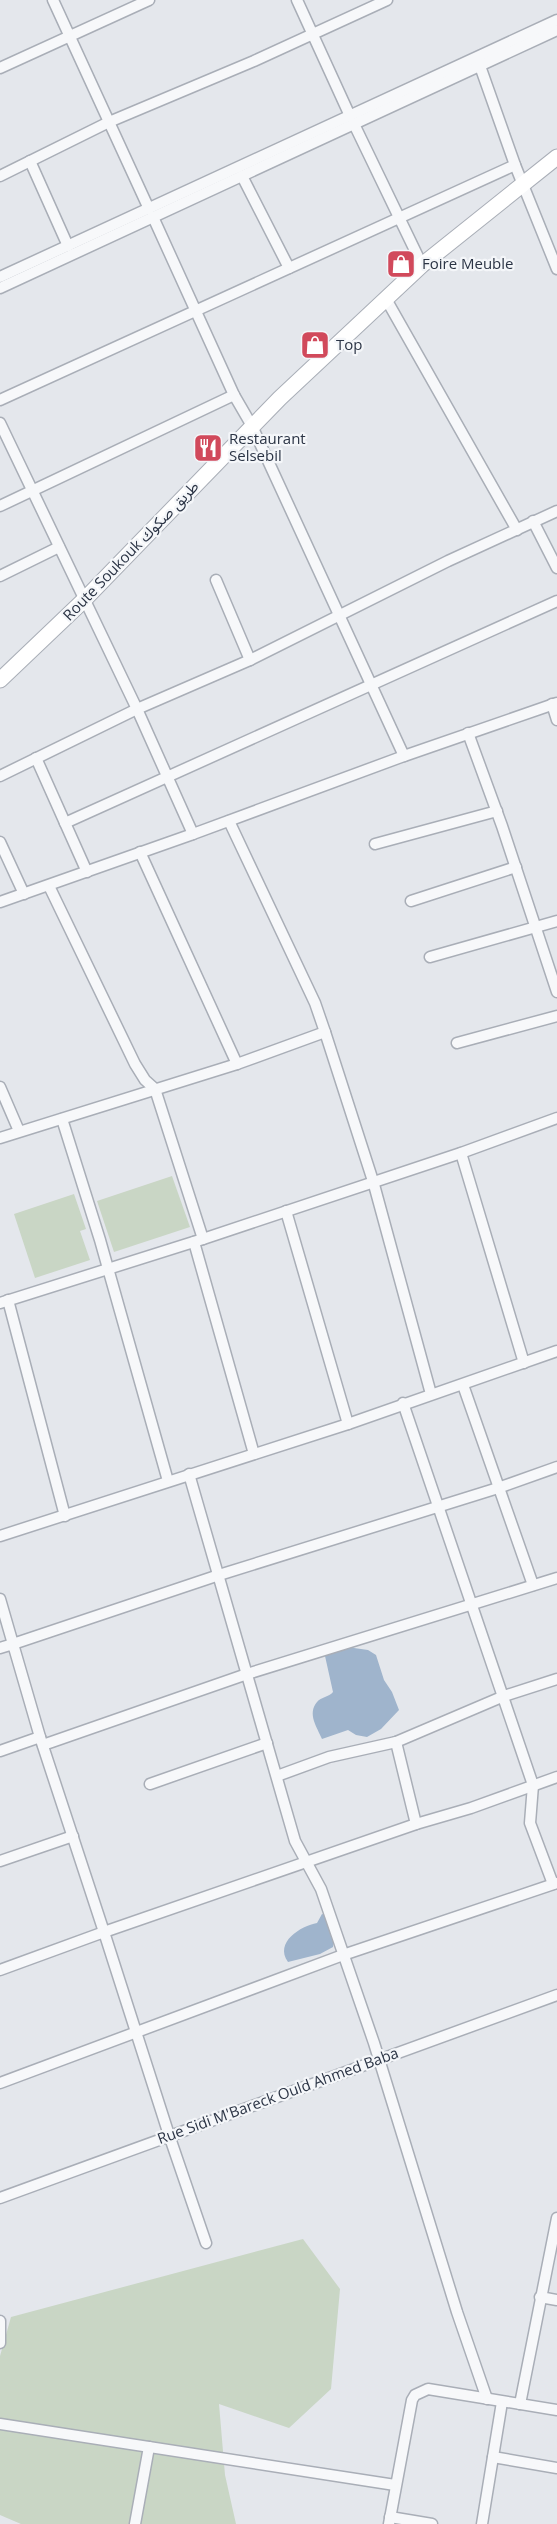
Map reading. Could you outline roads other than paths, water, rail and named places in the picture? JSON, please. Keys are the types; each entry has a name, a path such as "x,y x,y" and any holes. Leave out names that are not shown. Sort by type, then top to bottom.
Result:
{"street":[{"path":"52,0 234,395 252,426 373,685 404,756"},
{"path":"0,68 150,0"},
{"path":"297,0 422,265"},
{"path":"0,176 109,122 387,0"},
{"path":"0,278 68,246 242,176 557,20"},
{"path":"0,288 151,213 352,120 480,66 557,30"},
{"path":"480,66 515,165 557,268"},
{"name":"Route Soukouk طريق صكوك","path":"0,681 84,600 252,426 422,265 557,157"},
{"path":"30,161 68,246"},
{"path":"0,400 515,165"},
{"path":"242,176 289,268"},
{"path":"386,299 517,530"},
{"path":"0,506 234,395"},
{"path":"0,423 137,709 193,834"},
{"path":"0,776 137,709 250,660 448,561 557,511"},
{"path":"533,521 557,568"},
{"path":"0,576 59,548"},
{"path":"216,580 250,660"},
{"path":"65,823 557,600"},
{"path":"0,902 468,733 555,704 557,720"},
{"path":"468,733 497,811 557,992"},
{"path":"36,758 87,872"},
{"path":"375,844 497,811"},
{"path":"229,821 315,1003 326,1032 373,1181 431,1394"},
{"path":"0,842 24,894"},
{"path":"140,852 237,1064"},
{"path":"411,901 516,867"},
{"path":"49,886 135,1064 145,1080 155,1089 199,1240 254,1454"},
{"path":"430,957 557,921"},
{"path":"457,1043 557,1016"},
{"path":"0,1138 237,1064 326,1032"},
{"path":"0,1087 19,1131"},
{"path":"62,1119 92,1210 168,1481"},
{"path":"65,1516 4,1301 199,1240 556,1122"},
{"path":"460,1153 524,1363"},
{"path":"286,1211 348,1424"},
{"path":"0,1536 189,1473 348,1424 557,1352"},
{"path":"463,1385 533,1585"},
{"path":"0,2083 343,1955 555,1883 530,1823 533,1785 403,1404"},
{"path":"0,1648 557,1467"},
{"path":"189,1473 295,1841 309,1863 321,1889 487,2399"},
{"path":"0,1751 41,1741 247,1674 557,1578"},
{"path":"0,1599 41,1741 206,2242"},
{"path":"277,1776 329,1757 396,1742 504,1696 557,1679"},
{"path":"396,1742 416,1824"},
{"path":"150,1784 267,1743"},
{"path":"0,1970 104,1932 557,1777"},
{"path":"0,1861 73,1836"},
{"name":"Rue Sidi M'Bareck Ould Ahmed Baba","path":"0,2198 557,1995"},
{"path":"520,2404 557,2218"},
{"path":"540,2297 557,2300"},
{"path":"0,2321 0,2343"},
{"path":"432,2524 389,2521 412,2400 415,2395 428,2389 557,2410"},
{"path":"482,2524 502,2402"},
{"path":"0,2424 395,2485"},
{"path":"135,2524 149,2447"},
{"path":"493,2457 557,2468"}],"water":[{"path":"347,1647 368,1650 376,1655 384,1680 399,1710 381,1729 367,1737 356,1735 348,1730 322,1739 314,1720 313,1711 319,1700 333,1692 325,1656 327,1653"},
{"path":"322,1914 326,1915 334,1938 333,1947 320,1954 288,1962 284,1948 291,1936 317,1923"}],"place":[{"name":"Foire Meuble","path":"401,264"},
{"name":"Top","path":"315,345"},
{"name":"Restaurant Selsebil","path":"208,448"}]}
